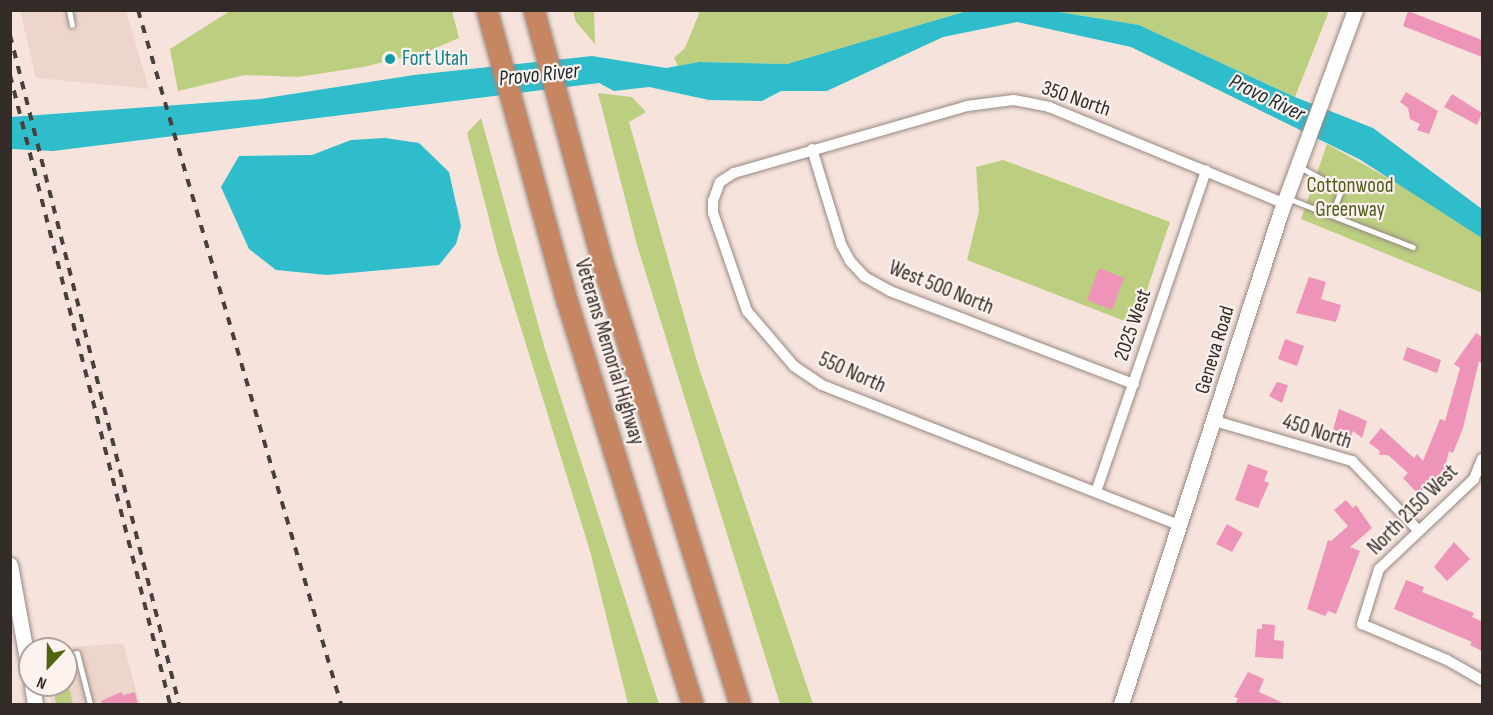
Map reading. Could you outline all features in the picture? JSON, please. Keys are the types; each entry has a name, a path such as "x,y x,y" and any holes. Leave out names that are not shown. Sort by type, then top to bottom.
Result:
{"highway":[{"name":"Veterans Memorial Highway","path":"489,19 566,294 693,705"},
{"name":"Veterans Memorial Highway","path":"536,19 604,267 740,705"}],"main road":[{"name":"Geneva Road","path":"1121,705 1215,421 1284,200 1354,10"},
{"path":"10,565 15,615 21,637"}],"street":[{"name":"350 North","path":"812,149 967,106 1014,100 1049,107 1284,200"},
{"name":"West 500 North","path":"812,149 841,244 850,261 865,277 890,291 1134,384"},
{"name":"550 North","path":"812,149 734,173 720,182 713,201 713,213 747,312 775,348 822,385 1179,525"},
{"name":"2025 West","path":"1096,492 1206,171"},
{"name":"450 North","path":"1215,421 1352,461 1417,529"},
{"name":"North 2150 West","path":"1482,459 1474,479 1417,529 1379,569 1362,624 1447,660 1482,680"}],"lane":[{"path":"69,10 72,25"},
{"path":"1297,163 1338,188 1340,194 1331,215"},
{"path":"1284,200 1331,215 1413,247"},
{"path":"78,657 90,705"}],"shaded area":[{"path":"20,11 126,11 149,89 36,78"},
{"path":"123,643 140,704 51,704 50,697 78,697 78,647"}],"green space":[{"path":"230,11 452,11 459,38 429,51 363,67 298,77 245,75 178,91 170,49"},
{"path":"573,11 594,11 595,44 576,22"},
{"path":"700,11 967,11 787,64 699,62 678,66 674,58 685,48"},
{"path":"1053,11 1329,11 1295,97 1139,25"},
{"path":"598,93 632,97 646,112 629,122 698,365 813,704 780,704 637,245"},
{"path":"481,118 545,349 659,704 628,704 590,551 498,254 467,133"},
{"name":"Cottonwood Greenway","path":"1327,144 1431,202 1482,238 1482,293 1301,219"},
{"path":"1003,160 1170,222 1135,325 967,260 979,211 976,167"},
{"path":"55,697 71,697 73,704 56,704"}],"water":[{"name":"Provo River","path":"967,11 1053,11 1139,25 1295,97 1373,128 1482,209 1482,238 1359,159 1131,47 1017,22 943,37 827,91 781,91 762,101 709,100 649,87 614,91 599,83 53,151 11,149 11,117 260,99 414,75 592,56 666,68 699,62 787,64"},
{"path":"385,138 419,143 449,172 461,226 456,244 439,265 327,275 276,270 249,249 221,187 239,156 312,155 351,140"}],"building":[{"path":"1408,11 1482,40 1482,57 1403,26"},
{"path":"1406,92 1438,111 1429,134 1417,130 1420,124 1410,119 1408,108 1400,102"},
{"path":"1452,94 1482,113 1477,125 1444,107"},
{"path":"1099,268 1124,278 1112,310 1087,300"},
{"path":"1309,277 1326,282 1321,299 1341,305 1336,322 1296,313"},
{"path":"1476,333 1482,337 1482,364 1479,361 1463,428 1453,453 1449,451 1444,471 1418,494 1403,478 1408,473 1388,455 1379,455 1380,451 1369,443 1381,428 1414,458 1417,454 1423,461 1440,419 1445,421 1460,368 1454,364"},
{"path":"1285,339 1304,346 1297,366 1278,359"},
{"path":"1407,347 1441,360 1437,373 1403,360"},
{"path":"1277,382 1288,385 1282,403 1269,396"},
{"path":"1339,409 1367,421 1362,438 1353,431 1351,436 1333,430"},
{"path":"1248,464 1268,471 1264,481 1269,483 1258,508 1235,500"},
{"path":"1346,500 1353,508 1356,505 1372,528 1350,547 1360,551 1336,614 1328,611 1325,616 1307,609 1328,540 1331,541 1348,526 1334,510"},
{"path":"1227,524 1243,533 1232,552 1216,544"},
{"path":"1454,542 1470,559 1447,581 1434,567"},
{"path":"1406,580 1424,587 1422,592 1474,613 1472,617 1481,621 1482,617 1482,651 1470,645 1472,642 1394,609"},
{"path":"1262,624 1275,625 1274,640 1284,641 1283,659 1255,657 1257,629 1262,629"},
{"path":"1248,672 1264,679 1259,692 1287,705 1235,705 1238,698 1234,697"},
{"path":"121,692 123,695 135,692 138,705 101,705 101,701"}],"railway":[{"path":"138,10 341,704"},
{"path":"10,35 179,704"},
{"path":"10,75 170,704"}],"place":[{"name":"Fort Utah","path":"390,59"}]}
